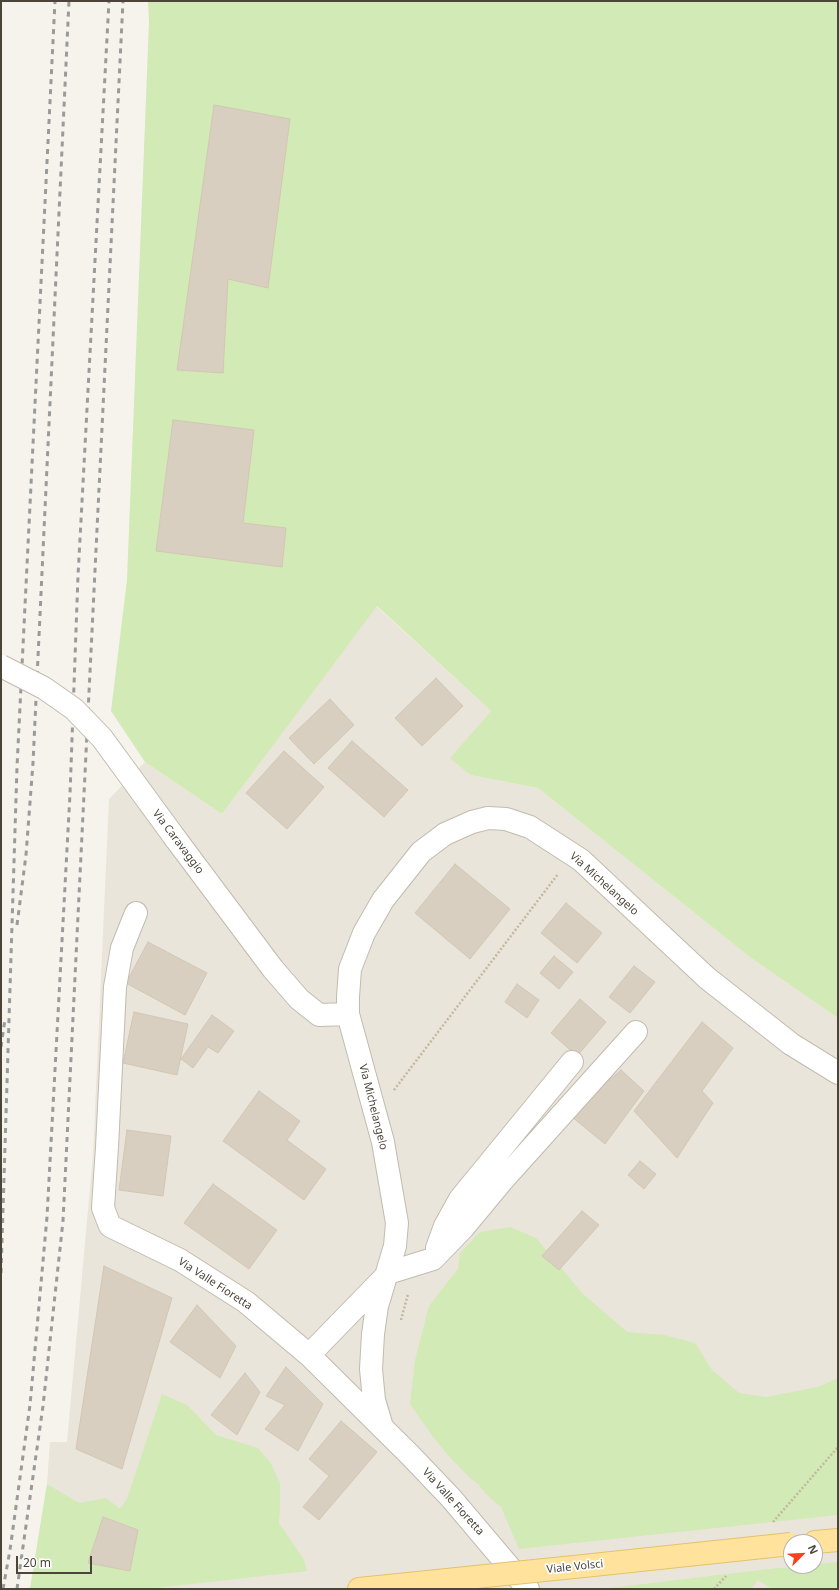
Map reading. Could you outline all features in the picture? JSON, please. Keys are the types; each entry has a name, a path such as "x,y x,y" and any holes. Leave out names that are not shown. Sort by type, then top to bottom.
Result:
{"main road":[{"path":"823,1541 838,1540"},
{"name":"Viale Volsci","path":"359,1589 783,1545"}],"street":[{"name":"Via Caravaggio","path":"1,666 44,688 74,709 102,738 174,838 272,969 299,999 319,1015 348,1014"},
{"name":"Via Michelangelo","path":"382,1427 374,1400 371,1369 373,1334 377,1306 395,1246 397,1223 376,1114 348,1014 348,997 350,969 364,933 383,900 421,852 445,834 472,822 488,818 506,819 530,827 573,854 707,978 791,1044 838,1073"},
{"name":"Via Valle Fioretta","path":"136,913 122,948 115,987 103,1208 110,1226 180,1260 246,1302 309,1355 451,1498 528,1589"},
{"path":"388,1273 433,1259 463,1228 502,1181 636,1032"},
{"path":"433,1259 445,1226 460,1199 572,1062"},
{"name":"Via Michelangelo","path":"309,1355 388,1273"}],"path":[{"path":"376,1114 573,854"},
{"path":"400,1326 412,1266"},
{"path":"771,1524 838,1447"},
{"path":"714,1589 730,1571"}],"shaded area":[{"path":"376,606 491,711 451,758 470,775 538,788 751,958 838,1018 838,1589 30,1589 47,1484 50,1442 67,1442 93,1155 109,799 145,762 222,814"}],"green space":[{"path":"148,1 838,1 838,1018 751,958 538,788 470,775 450,758 491,711 377,606 222,814 145,762 111,711 127,580 149,22"},
{"path":"510,1227 536,1238 582,1293 627,1332 664,1335 695,1343 712,1370 739,1393 766,1397 818,1387 838,1378 838,1515 519,1549 501,1507 489,1497 478,1484 469,1477 447,1454 410,1404 415,1360 429,1306 458,1269 460,1253 480,1232"},
{"path":"162,1394 187,1405 216,1435 258,1448 270,1462 280,1483 279,1523 304,1560 307,1571 147,1589 30,1589 47,1484 79,1503 106,1498 120,1509 127,1499"},
{"path":"838,1562 838,1589 772,1589 758,1580 751,1589 602,1589 777,1568 783,1568 783,1574 823,1574 823,1563"}],"building":[{"path":"214,105 290,119 268,288 228,279 223,373 177,370"},
{"path":"173,420 254,430 243,523 286,528 282,567 156,551"},
{"path":"436,678 463,706 422,746 395,718"},
{"path":"330,699 354,725 314,764 289,738"},
{"path":"352,741 408,790 384,817 328,768"},
{"path":"284,751 324,787 287,829 246,793"},
{"path":"455,864 510,909 470,959 415,913"},
{"path":"566,903 602,933 577,963 541,933"},
{"path":"148,942 207,973 185,1015 126,983"},
{"path":"554,956 573,972 559,989 540,973"},
{"path":"634,966 655,982 630,1013 609,997"},
{"path":"517,984 539,1000 527,1018 505,1002"},
{"path":"580,999 606,1022 577,1056 551,1033"},
{"path":"134,1012 188,1024 177,1075 123,1063"},
{"path":"212,1015 234,1031 218,1053 208,1047 193,1068 181,1059"},
{"path":"702,1022 733,1048 702,1091 713,1103 677,1158 634,1111"},
{"path":"621,1070 644,1091 605,1144 572,1117 596,1091"},
{"path":"259,1091 300,1121 287,1140 326,1169 304,1200 223,1141"},
{"path":"127,1130 171,1136 163,1196 119,1190"},
{"path":"640,1161 656,1174 644,1189 628,1175"},
{"path":"213,1184 277,1230 249,1269 184,1223"},
{"path":"582,1211 599,1225 559,1270 542,1256"},
{"path":"104,1266 172,1298 122,1469 76,1449"},
{"path":"197,1305 236,1346 220,1378 170,1342"},
{"path":"286,1367 323,1404 298,1451 265,1429 285,1405 266,1396"},
{"path":"245,1373 260,1392 237,1435 211,1415"},
{"path":"341,1421 377,1452 319,1520 303,1507 329,1476 309,1459"},
{"path":"103,1517 138,1530 130,1571 88,1563"}],"railway":[{"path":"1,1273 17,767 55,1"},
{"path":"17,925 26,855 33,763 69,1"},
{"path":"3,1589 10,1550 30,1405 47,1217 70,794 78,576 109,1"},
{"path":"17,1589 43,1406 63,1221 123,1"},
{"path":"1,1047 5,1019"}]}
